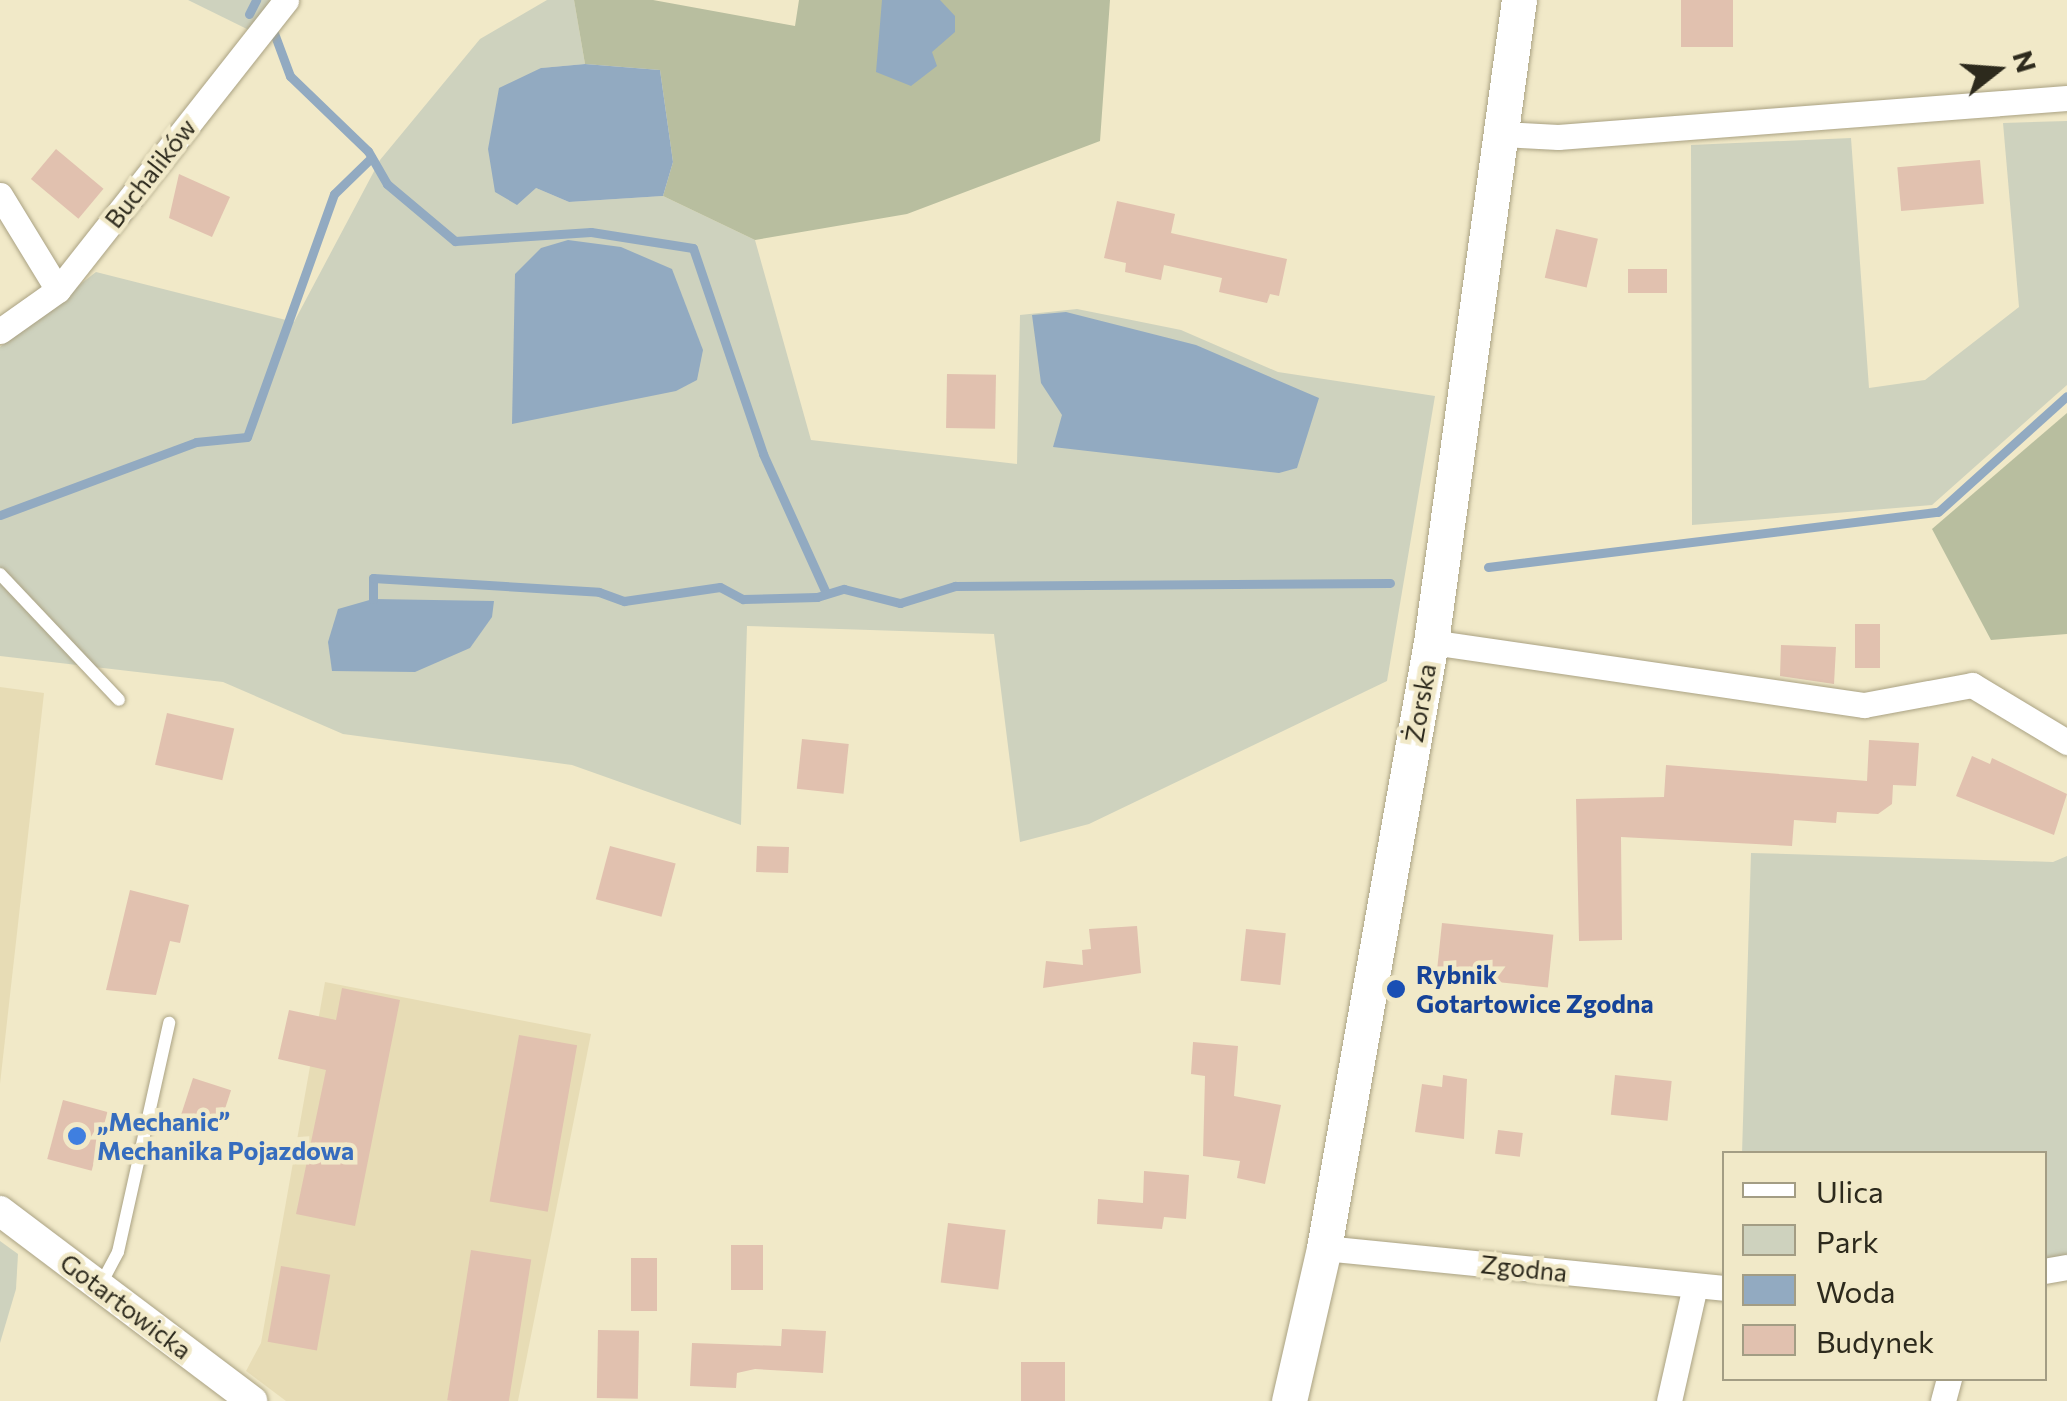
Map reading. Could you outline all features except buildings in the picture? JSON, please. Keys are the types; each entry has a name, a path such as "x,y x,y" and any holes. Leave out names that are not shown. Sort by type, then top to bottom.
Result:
{"main road":[{"name":"Żorska","path":"1289,1401 1324,1248 1431,642 1519,0"}],"street":[{"name":"Buchalików","path":"0,332 58,290 286,0"},
{"path":"1502,134 1558,137 2067,98"},
{"path":"0,195 58,290"},
{"path":"1431,642 1864,705 1972,685 2067,742"},
{"name":"Gotartowicka","path":"0,1211 252,1401"},
{"name":"Zgodna","path":"1324,1248 1722,1288"},
{"path":"1669,1401 1696,1286"}],"lane":[{"path":"0,574 119,700"},
{"path":"100,1286 118,1252 169,1023"}],"shaded area":[{"path":"0,687 44,693 0,1084"},
{"path":"325,982 591,1034 518,1401 286,1401 246,1371 261,1343"}],"green space":[{"path":"188,0 271,0 249,30"},
{"path":"547,0 574,0 585,64 541,68 536,188 569,202 663,196 755,240 811,440 1017,464 1020,315 1077,309 1181,330 1278,372 1435,396 1387,681 1089,824 1020,842 994,634 747,626 741,825 572,765 343,734 223,682 0,656 0,347 96,272 294,322 380,160 480,39"},
{"path":"574,0 653,0 795,26 799,0 1110,0 1100,141 907,214 755,240 663,196 673,162 660,70 585,64"},
{"path":"2067,121 2067,385 1932,505 1692,525 1691,145 1851,138 1869,388 1925,380 2019,307 2003,123"},
{"path":"2067,413 2067,634 1991,640 1932,529"},
{"path":"1751,853 2053,862 2067,856 2067,1257 2047,1260 2047,1151 1742,1151"},
{"path":"0,1241 18,1254 16,1289 0,1343"}],"water":[{"path":"882,0 940,0 955,16 955,32 932,52 937,66 911,86 876,72"},
{"path":"585,64 660,70 673,162 663,196 569,202 536,188 517,205 495,192 488,149 499,88 541,68"},
{"path":"568,240 621,247 672,269 703,350 697,380 676,391 512,424 515,274 541,248"},
{"path":"1066,312 1196,345 1319,398 1297,468 1279,473 1053,447 1062,415 1041,383 1032,315"},
{"path":"373,599 494,601 492,617 470,648 415,672 332,671 328,642 338,609"}],"waterway":[{"path":"249,14 256,0"},
{"path":"274,33 290,76 368,151 387,184 455,241 591,232 693,248 763,454 826,593"},
{"path":"0,515 196,442 247,437 334,194 371,158"},
{"path":"1488,567 1938,512 2067,396"},
{"path":"373,599 373,578 599,592 624,601 720,587 743,599 817,597 844,589 900,603 955,586 1390,583"}],"place":[{"name":"Rybnik Gotartowice Zgodna","path":"1396,989"},
{"name":"„Mechanic” Mechanika Pojazdowa","path":"77,1136"}]}
